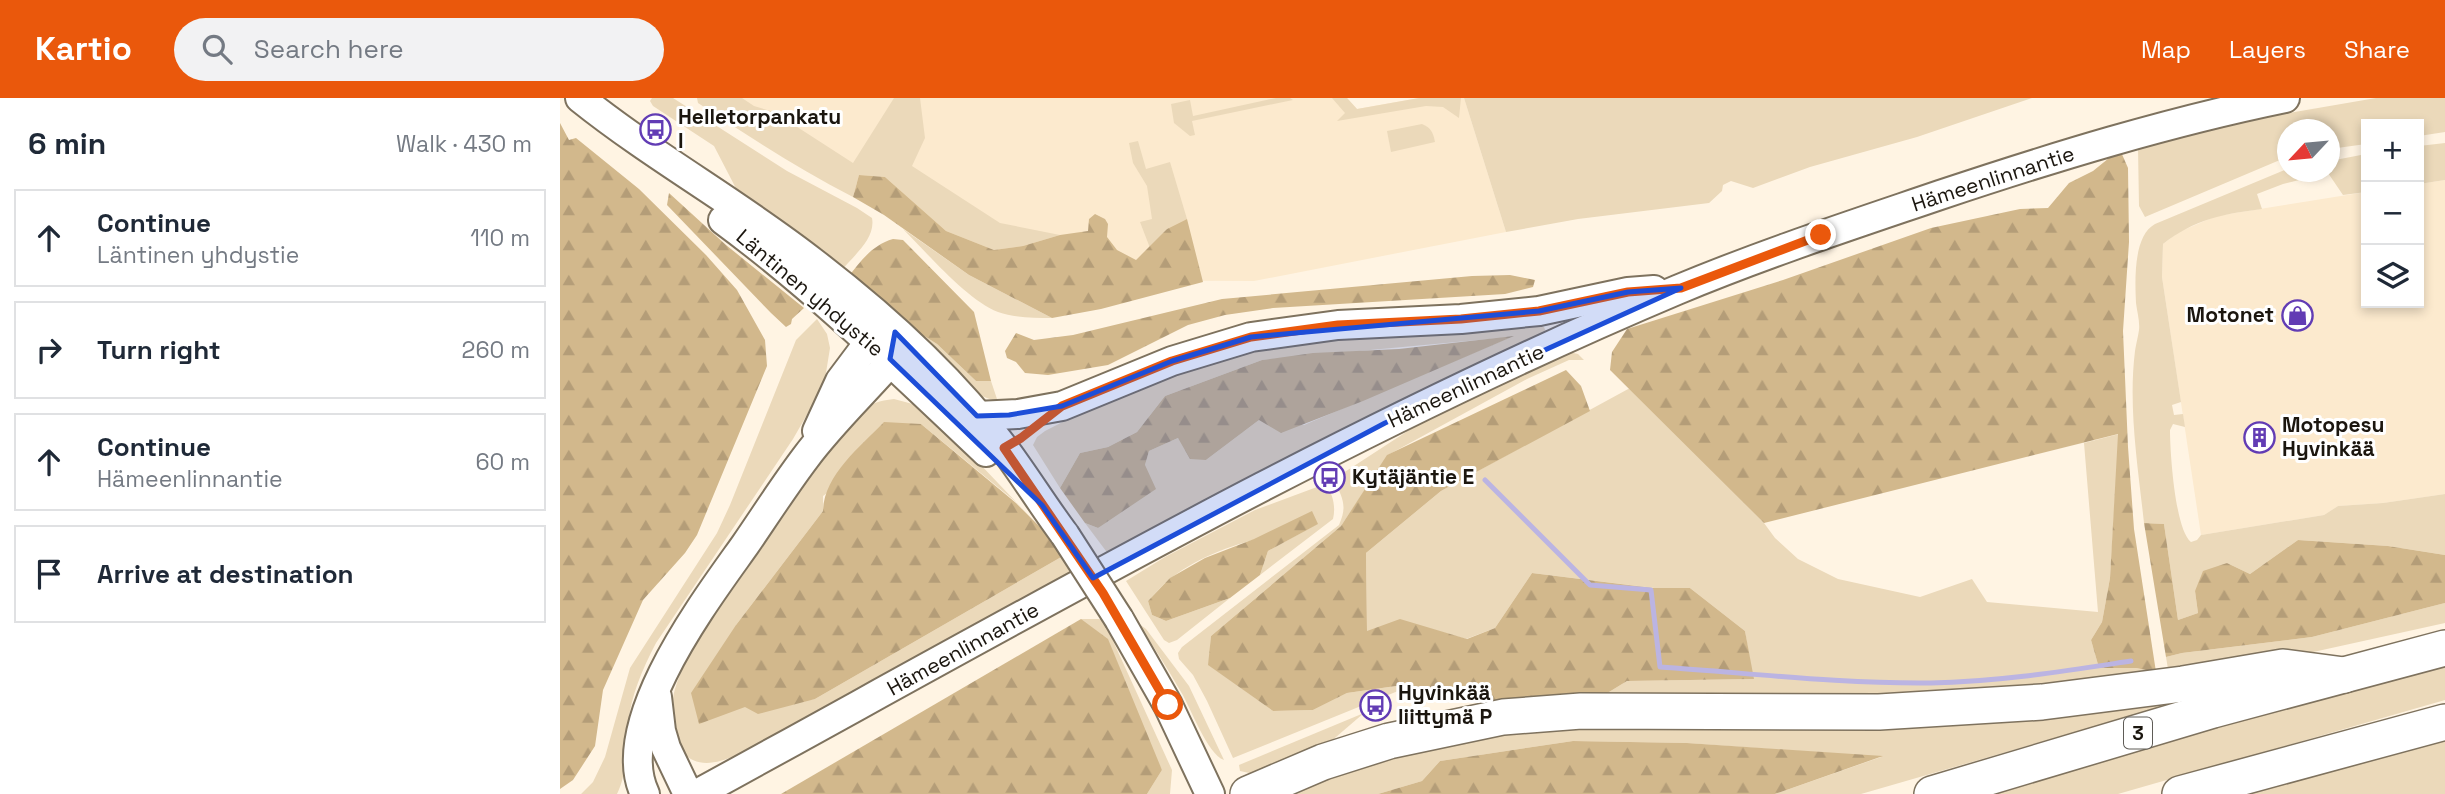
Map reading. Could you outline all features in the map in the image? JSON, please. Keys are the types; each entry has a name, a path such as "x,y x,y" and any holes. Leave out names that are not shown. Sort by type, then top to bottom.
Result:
{"highway":[{"name":"3","path":"1932,794 2213,710 2445,649"},
{"path":"1248,794 1323,762 1389,741 1503,717 1581,710 1879,712 2042,702 2183,684 2283,667 2344,675"},
{"path":"2180,794 2445,722"}],"main road":[{"name":"Läntinen yhdystie","path":"580,98 614,125 814,263 885,344 1042,505"},
{"name":"Hämeenlinnantie","path":"697,794 1235,500 1385,423 1571,336 1681,288 1821,235 2007,173 2154,129 2285,98"},
{"name":"Läntinen yhdystie","path":"560,103 727,223 885,344 945,381 1004,448 1119,619 1168,705 1210,794"},
{"path":"977,416 1018,414 1062,406 1172,361 1251,337 1338,325 1461,319 1539,311 1628,292 1681,288"},
{"path":"1539,311 1555,316 1565,325 1571,336"},
{"path":"645,794 639,770 645,718 673,651 807,456 884,369 885,344"},
{"path":"1004,448 1062,406"},
{"path":"656,687 661,731 666,748 688,794"}],"highlighted area":[{"path":"1681,288 1385,423 1093,578 1042,505 890,359 895,332 977,416 1009,415 1062,406 1172,361 1251,337 1539,311 1628,292"}],"shaded area":[{"path":"652,98 673,98 787,171 857,208 872,218 871,233 867,240 841,271 742,200 714,146 653,106 650,101"},
{"path":"697,98 742,98 754,106 774,112 853,163 894,98 920,98 925,138 912,166 1000,223 1060,235 1023,246 994,250 946,231 885,177 859,175 853,197 755,140 698,103"},
{"path":"731,98 1347,98 1357,109 1419,98 1464,98 1506,232 1254,281 1002,280"},
{"path":"1276,98 1293,100 1192,121 1195,135 1190,136 1174,123 1171,104 1190,100 1193,116"},
{"path":"1332,98 1347,98 1357,109 1419,98 1461,98 1459,118 1443,107 1426,106 1337,121 1345,113"},
{"path":"1464,98 2032,98 1917,137 1810,167 1753,188 1731,181 1723,185 1722,191 1709,203 1578,219 1506,232"},
{"path":"2376,98 2445,98 2445,132 2424,135 2424,119 2361,119 2361,145 2340,148 2340,119 2277,119 2277,161 2145,217 2139,206 2138,148 2248,120"},
{"path":"1422,124 1431,131 1435,142 1391,152 1387,131"},
{"path":"1138,141 1146,169 1170,162 1187,219 1167,229 1150,248 1140,222 1152,219 1147,186 1133,163 1129,143"},
{"path":"2445,143 2445,180 2424,183 2424,145"},
{"path":"2361,155 2361,193 2343,195 2334,182 2340,182 2340,159"},
{"path":"2277,173 2277,182 2291,182 2257,194 2262,209 2198,223 2163,244 2162,277 2181,402 2172,405 2174,415 2183,414 2185,427 2173,424 2170,430 2172,472 2181,522 2191,542 2201,535 2324,515 2338,506 2445,494 2445,555 2388,546 2298,540 2250,574 2227,563 2195,591 2198,613 2178,620 2164,524 2144,523 2135,437 2133,372 2139,327 2136,303 2137,260 2143,238 2155,224"},
{"path":"2445,180 2445,494 2338,506 2324,515 2201,535 2162,277 2163,244 2179,232 2216,216 2361,193 2361,308 2424,308 2424,183"},
{"path":"903,229 969,275 1052,318 1011,315 986,306 948,275"},
{"path":"894,317 937,344 976,381 991,381 998,402 976,394"},
{"path":"817,319 827,334 830,348 824,385 793,439 656,643 632,703 625,769 617,794 581,794 593,782 605,757 630,668 717,533 796,340"},
{"path":"1539,324 1546,332 1333,433 1109,555 1085,523 1098,528 1145,465 1149,451 1178,438 1206,460 1259,420 1304,425 1511,337 1262,360 1165,396 1137,432 1108,447 1080,453 1060,488 1033,445 1037,437 1045,431 1119,393 1243,352 1300,341"},
{"path":"1569,352 1578,354 1584,360 1569,360 1527,379 1388,455 1341,526 1211,636 1209,665 1273,711 1313,710 1347,693 1396,686 1453,701 1401,697 1398,691 1233,758 1193,675 1179,659 1178,653 1182,647 1339,525 1343,507 1334,479 1420,423"},
{"path":"1630,388 1798,559 1838,579 1920,597 1972,579 1987,602 2098,612 2084,443 2119,434 2110,578 2102,622 2091,640 2099,668 2136,668 2156,672 2168,669 2166,657 2182,653 2312,637 2445,603 2445,623 2259,664 2014,694 1596,700 1627,681 1753,679 1745,631 1690,588 1654,588 1532,573 1495,628 1466,639 1400,620 1367,632 1366,553 1441,491"},
{"path":"894,399 920,406 938,420 1040,527 1016,502 921,424 823,496 823,511 736,625 746,707 815,699 1063,556 1075,574 735,756 707,763 688,757 678,745 672,721 672,703 680,674 688,658 841,433 869,406"},
{"path":"1325,484 1333,500 1333,519 1260,575 1268,551 1317,524 1222,550 1171,578 1148,601 1152,615 1166,621 1230,598 1177,640 1169,643 1164,640 1126,581 1165,557 1255,510"},
{"path":"1081,619 1103,619 1172,770 1170,794 1147,794 1162,770"},
{"path":"1138,623 1146,629 1189,686 1224,760 1206,740 1176,683"},
{"path":"2445,662 2445,700 2118,794 1977,794"},
{"path":"2207,694 1861,794 1775,794 1881,757 1687,743 1573,741 1440,761 1422,781 1378,794 1279,794 1495,725"},
{"path":"1364,713 1329,743 1254,774 1240,771 1239,765"},
{"path":"2445,737 2445,794 2236,794"}],"green space":[{"path":"560,123 569,140 576,138 639,189 706,255 737,290 765,340 767,366 697,535 685,553 643,600 603,690 595,746 573,780 560,789"},
{"path":"2121,152 2128,168 2129,242 2123,331 2128,447 2134,529 2156,672 2136,668 2099,668 2091,640 2102,622 2110,578 2118,434 1764,523 1610,370 1612,352 1627,329 1783,280 1931,228 2020,209 2048,208 2069,183"},
{"path":"859,175 885,177 946,231 994,250 1088,231 1089,219 1095,214 1105,219 1108,224 1107,237 1117,250 1136,260 1167,229 1187,219 1203,282 1101,309 1052,318 969,275 884,215 853,197"},
{"path":"669,193 726,245 804,308 792,319 791,324 786,327 771,313 667,205"},
{"path":"893,239 903,240 974,312 991,381 976,381 937,344 894,317 848,277 873,249"},
{"path":"1510,275 1535,280 1533,287 1505,294 1273,308 1225,315 1188,325 1108,365 1048,375 1025,373 1016,362 1007,358 1005,351 1016,333 1034,340 1073,335 1222,299 1472,276"},
{"path":"1514,336 1281,433 1259,420 1206,460 1190,459 1178,438 1149,451 1145,465 1156,489 1098,528 1085,523 1060,488 1080,453 1108,447 1137,432 1165,396 1262,360 1313,353 1399,349"},
{"path":"1566,370 1581,386 1590,411 1441,491 1366,553 1367,631 1400,619 1467,639 1495,628 1532,573 1653,588 1690,588 1745,631 1754,679 1627,681 1596,700 1509,703 1453,701 1396,686 1347,693 1313,710 1273,711 1208,665 1211,636 1341,526 1387,455"},
{"path":"884,422 921,424 1016,503 1063,556 815,699 758,714 745,707 699,724 691,693 736,625 823,511 825,498 836,474"},
{"path":"1312,511 1318,524 1268,551 1260,575 1230,598 1166,621 1152,615 1148,601 1170,578 1205,558 1254,539"},
{"path":"2144,523 2164,524 2178,620 2198,613 2195,591 2203,571 2227,563 2250,574 2298,540 2388,546 2445,555 2445,603 2312,637 2166,657"},
{"path":"1081,619 1108,639 1162,770 1147,794 781,794"},
{"path":"1573,741 1687,743 1883,756 1775,794 1378,794 1422,781 1440,761"}],"waterway":[{"path":"1485,480 1590,585 1651,590 1660,667 1829,680 1931,683 2006,678 2131,661"}],"place":[{"name":"Helletorpankatu I","path":"655,129"},
{"name":"Motonet","path":"2297,315"},
{"name":"Motopesu Hyvinkää","path":"2259,437"},
{"name":"Kytäjäntie E","path":"1329,477"},
{"name":"Hyvinkää liittymä P","path":"1375,705"}],"route":[{"path":"1168,705 1103,593 1004,448 1062,406 1172,361 1251,337 1338,325 1461,319 1539,311 1628,292 1681,288 1821,235"}]}
